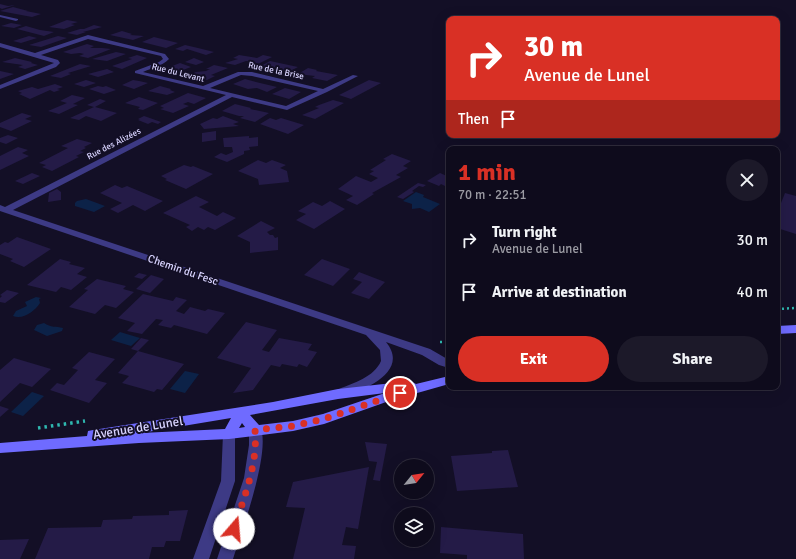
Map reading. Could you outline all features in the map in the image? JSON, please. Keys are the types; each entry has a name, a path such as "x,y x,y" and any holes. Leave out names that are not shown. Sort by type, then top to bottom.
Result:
{"main road":[{"path":"780,330 796,329"},
{"name":"Avenue de Lunel","path":"35,444 229,434 293,426 324,419 427,385 446,381"},
{"name":"Avenue de Lunel","path":"0,448 35,444 241,412 338,394 394,386 427,385"},
{"path":"229,434 241,412 255,430"}],"street":[{"path":"0,16 16,20"},
{"name":"Rue du Levant","path":"35,55 88,37 163,55 166,59 161,63 137,72 231,96 288,108 325,91"},
{"path":"0,45 56,61 57,63 54,66 0,87"},
{"name":"Rue de la Brise","path":"203,88 240,73 252,74 325,91"},
{"path":"325,91 355,76"},
{"name":"Rue des Alizées","path":"3,209 231,96"},
{"name":"Chemin du Fesc","path":"3,209 426,352 446,363"},
{"name":"Chemin du Fesc","path":"338,394 366,383 380,373 386,364 387,354 381,344 366,332"},
{"path":"225,559 250,477 255,454 255,430"},
{"path":"201,559 228,481 229,434"}],"path":[{"path":"780,309 796,308"}],"water":[{"path":"416,192 424,195 423,197 440,204 429,212 420,208 412,209 412,204 403,201"},
{"path":"86,199 105,206 94,212 75,206 77,201"},
{"path":"36,297 41,298 39,299 40,303 32,312 21,317 13,316 16,311 27,306 25,302"},
{"path":"44,323 63,328 62,331 47,336 34,330 37,325"},
{"path":"120,332 140,338 131,346 111,340"},
{"path":"185,371 199,374 185,393 170,389"},
{"path":"32,392 44,396 23,416 11,412"}],"building":[{"path":"0,4 8,6 15,5 2,9 0,8"},
{"path":"13,7 41,14 32,17 0,11"},
{"path":"67,20 78,22 71,24 75,25 64,29 49,27"},
{"path":"11,23 22,25 14,28 1,26"},
{"path":"94,25 102,27 77,35 67,33 84,29"},
{"path":"26,26 54,32 44,36 17,29"},
{"path":"122,31 132,34 130,35 144,36 133,40 110,35"},
{"path":"29,36 37,38 21,43 13,41"},
{"path":"58,36 67,38 41,47 29,45"},
{"path":"154,37 178,43 166,48 142,42"},
{"path":"87,44 94,46 90,48 111,49 88,58 79,56 84,54 80,53 71,54 63,52"},
{"path":"185,45 214,52 206,55 187,49 183,51 175,49"},
{"path":"116,52 126,54 107,61 92,59"},
{"path":"137,55 147,58 122,69 112,66 132,59 128,58"},
{"path":"239,55 257,58 263,55 272,57 254,66 250,65 254,62 246,61 235,65 225,63 238,59 233,58"},
{"path":"15,58 38,65 25,69 18,67 23,65 2,62"},
{"path":"194,58 204,62 196,65 185,62"},
{"path":"270,61 298,67 288,72 278,70 281,69 276,68 273,70 259,67"},
{"path":"180,63 191,67 175,73 167,70 167,68"},
{"path":"80,64 91,66 68,73 71,74 61,78 50,76"},
{"path":"214,65 228,68 211,75 215,76 207,80 187,76 196,72 206,71 210,69 206,69"},
{"path":"308,68 338,75 327,81 312,78 315,76 298,74"},
{"path":"107,69 114,72 98,77 88,74"},
{"path":"0,71 14,74 0,79"},
{"path":"245,79 277,87 267,92 257,88 248,89 233,84"},
{"path":"86,80 96,83 84,87 74,84"},
{"path":"133,80 148,83 134,89 122,85"},
{"path":"369,80 381,83 351,99 339,95"},
{"path":"55,84 63,87 57,89 60,90 54,92 50,90 30,99 19,94 22,93 18,91 32,87 38,89"},
{"path":"98,86 106,86 116,90 104,94 89,89"},
{"path":"160,86 171,89 170,90 175,92 167,95 148,91"},
{"path":"285,88 301,92 289,99 272,94"},
{"path":"188,93 206,98 194,104 188,102 183,104 189,106 173,113 160,109 164,108 160,106"},
{"path":"72,95 85,98 73,104 78,105 59,114 48,111 67,103 60,101"},
{"path":"139,97 158,103 143,110 138,109 140,107 125,103"},
{"path":"100,99 106,101 95,107 117,113 101,121 86,116 79,120 70,118 94,107 87,105"},
{"path":"333,100 344,103 315,119 302,115 319,108 315,107 319,105"},
{"path":"235,104 269,113 255,122 240,118 244,116 222,111"},
{"path":"22,113 32,116 25,119 32,121 11,131 0,127 0,123"},
{"path":"144,116 161,122 158,124 152,122 148,124 138,120"},
{"path":"223,116 239,122 233,124 239,126 204,129 200,124 213,118 217,119"},
{"path":"270,118 276,120 281,118 304,125 288,134 260,124"},
{"path":"216,131 216,140 202,142 202,133"},
{"path":"8,135 18,138 6,144 0,142 0,138"},
{"path":"249,136 249,138 258,137 258,146 249,147 250,150 244,151 244,154 227,162 214,157 221,153 226,155 233,152 232,147 224,147 223,138"},
{"path":"77,139 92,143 80,151 84,152 76,156 79,157 52,171 42,167 46,165 39,163 68,148 61,146"},
{"path":"18,147 28,150 22,153 29,156 0,170 0,156"},
{"path":"392,154 411,161 403,166 408,168 396,175 401,177 372,193 374,194 357,205 346,200 353,196 338,189 356,176 371,182 378,178 369,174 374,171 370,170 386,160 383,159"},
{"path":"258,160 266,163 272,160 286,165 280,168 287,171 289,182 259,185 258,179 238,171"},
{"path":"184,165 191,167 193,166 213,174 186,189 165,180 167,179 161,176"},
{"path":"32,173 40,176 23,184 15,181"},
{"path":"440,173 446,176 446,186 441,184 439,186 427,181"},
{"path":"418,183 426,185 423,187 419,186 412,191 414,192 403,199 397,197"},
{"path":"115,185 122,188 127,186 163,201 145,211 133,205 118,213 110,209 122,203 100,193"},
{"path":"57,189 61,192 61,200 48,202 49,193"},
{"path":"785,193 796,196 796,234 780,229 780,206"},
{"path":"196,196 209,202 199,207 217,216 223,212 236,218 215,230 208,227 204,230 198,227 192,231 186,227 190,225 163,213"},
{"path":"330,201 345,209 314,229 296,220 306,214 298,211 313,202 322,206"},
{"path":"261,221 275,228 267,232 275,238 278,237 278,250 250,253 250,242 237,236"},
{"path":"17,237 51,249 24,267 10,261 13,259 0,254 0,245 5,242 8,243"},
{"path":"60,259 71,262 69,264 85,268 77,274 87,277 71,290 61,287 56,292 27,285"},
{"path":"322,259 350,269 333,286 304,275"},
{"path":"359,272 385,282 369,299 351,293 362,282 353,279"},
{"path":"139,273 147,275 142,279 134,277"},
{"path":"151,275 164,279 150,293 136,289"},
{"path":"97,279 126,286 123,289 134,292 116,308 105,305 95,314 69,307 88,290 84,289"},
{"path":"7,290 19,293 5,303 0,302 0,298 2,296 0,295"},
{"path":"143,294 173,301 176,297 187,300 176,311 184,314 190,307 205,311 208,309 225,313 207,334 174,325 171,328 158,325 163,320 156,319 142,334 127,331 135,323 118,318"},
{"path":"246,322 277,330 262,350 269,352 279,338 312,344 308,350 317,352 307,367 299,364 297,367 282,364 280,367 271,365 253,390 233,393 251,368 217,358"},
{"path":"141,338 149,340 138,351 131,349"},
{"path":"138,351 184,364 162,390 157,389 154,392 122,383 129,376 118,373"},
{"path":"89,352 115,359 95,380 107,383 89,403 50,390 57,383 64,385 78,370 72,368"},
{"path":"14,358 51,369 32,387 20,383 0,402 0,370"},
{"path":"0,406 9,409 0,417"},
{"path":"365,442 387,444 380,481 373,480 377,462 369,461"},
{"path":"508,450 518,487 457,491 451,456 492,453 492,451"},
{"path":"369,467 358,529 346,527 342,545 356,546 354,559 293,559 305,508 286,507 293,482"},
{"path":"188,510 180,541 166,541 164,547 152,547 149,559 35,559 48,528 101,527 103,520 132,519 133,516 169,515 169,511"},
{"path":"441,527 523,534 524,559 467,559 467,555 440,553"},
{"path":"29,539 20,559 0,559 0,540"}],"route":[{"path":"234,529 248,485 255,454 255,430 293,426 324,419 400,393"}]}
